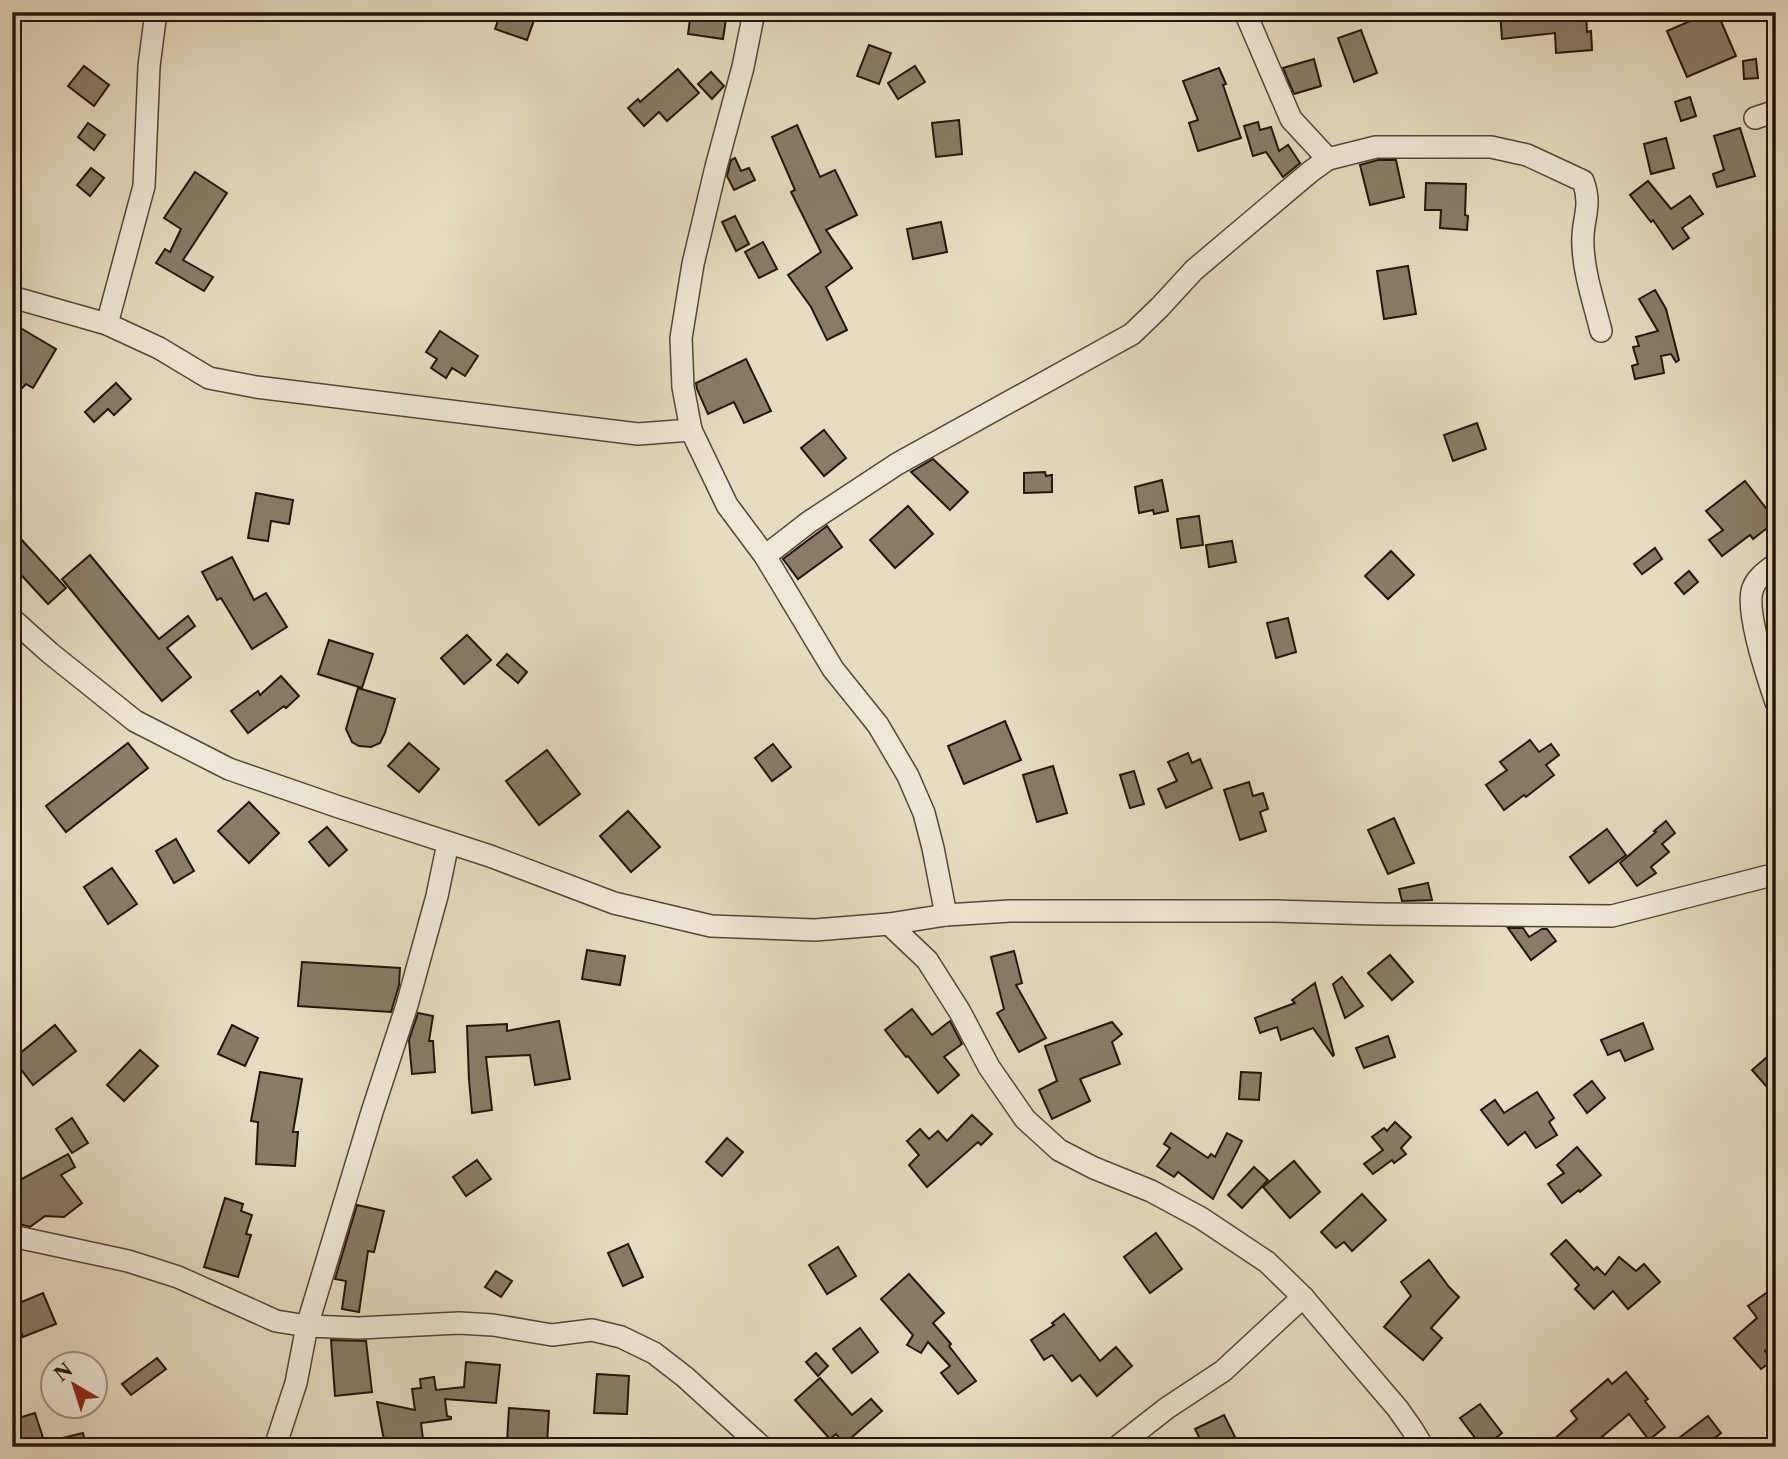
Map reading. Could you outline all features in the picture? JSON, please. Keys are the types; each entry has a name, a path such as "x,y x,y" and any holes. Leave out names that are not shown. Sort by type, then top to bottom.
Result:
{"street":[{"path":"107,324 144,186 149,66 156,12"},
{"path":"754,12 743,67 693,264 681,338 683,387 691,430 727,505 765,556 833,669 878,725 908,776 924,813 946,915"},
{"path":"1245,12 1291,118 1328,159"},
{"path":"1755,118 1776,111"},
{"path":"765,556 809,522 897,464 1132,334 1194,270 1328,159 1376,147 1491,147 1527,155 1583,181 1588,194 1582,241 1584,261 1601,331"},
{"path":"12,297 107,324 159,348 209,378 256,387 638,434 691,430"},
{"path":"1776,564 1759,577 1752,590 1751,605 1776,702"},
{"path":"12,620 135,721 229,769 490,856 614,903 711,926 815,930 889,924 946,915 1010,911 1275,911 1377,915 1612,916 1776,874"},
{"path":"275,1447 296,1383 307,1326 407,1005 437,897 448,843"},
{"path":"889,924 927,961 960,1012 989,1067 1025,1119 1059,1150 1094,1168 1151,1191 1201,1218 1267,1262 1303,1297 1398,1409 1423,1447"},
{"path":"12,1236 128,1261 178,1277 276,1321 307,1326 359,1328 459,1323 493,1325 552,1335 592,1330 621,1337 654,1353 762,1447"},
{"path":"1117,1447 1167,1408 1223,1371 1303,1297"}],"building":[{"path":"501,12 537,12 527,40 495,29"},
{"path":"691,12 727,12 723,39 688,34"},
{"path":"1500,12 1586,12 1587,32 1591,31 1592,50 1556,53 1555,33 1502,39"},
{"path":"1711,12 1717,12 1736,56 1687,77 1667,31"},
{"path":"1361,30 1377,73 1354,82 1338,38"},
{"path":"869,45 891,53 879,84 857,76"},
{"path":"1314,59 1321,86 1294,94 1283,68"},
{"path":"1756,59 1758,78 1744,79 1743,61"},
{"path":"84,66 109,85 94,106 68,86"},
{"path":"915,66 925,82 898,99 888,83"},
{"path":"1219,68 1241,138 1198,151 1189,123 1198,120 1183,81"},
{"path":"678,69 699,93 667,121 659,112 644,126 628,108 638,99 640,102"},
{"path":"711,72 724,86 712,99 698,84"},
{"path":"1690,97 1696,116 1681,121 1675,102"},
{"path":"959,120 962,154 936,157 932,123"},
{"path":"1258,122 1260,130 1271,127 1279,151 1288,145 1300,163 1283,177 1266,152 1253,156 1244,126"},
{"path":"88,123 105,135 94,150 78,137"},
{"path":"797,125 820,177 835,170 857,215 826,230 852,268 826,287 847,330 827,340 811,307 788,275 821,252 791,192 795,190 772,137"},
{"path":"1740,128 1755,176 1717,187 1713,174 1724,170 1714,136"},
{"path":"1666,138 1674,168 1651,174 1644,144"},
{"path":"735,158 741,171 749,168 755,180 734,190 727,176 731,160"},
{"path":"1378,160 1396,160 1404,197 1370,205 1360,165"},
{"path":"91,168 104,178 90,196 77,185"},
{"path":"195,172 227,193 183,260 213,277 204,291 156,263 165,249 170,252 181,229 164,218"},
{"path":"1648,181 1671,209 1690,196 1703,214 1682,228 1689,238 1673,249 1653,220 1651,222 1630,195"},
{"path":"1426,183 1466,184 1467,230 1440,228 1441,210 1425,210"},
{"path":"735,216 749,244 736,251 722,222"},
{"path":"941,222 947,252 913,259 907,229"},
{"path":"763,242 777,269 759,278 745,252"},
{"path":"1408,266 1416,314 1384,319 1377,271"},
{"path":"1655,290 1666,309 1679,360 1676,362 1671,354 1661,356 1664,373 1635,379 1632,366 1638,364 1633,347 1639,346 1636,337 1658,331 1639,299"},
{"path":"12,323 56,349 33,388 26,384 12,399"},
{"path":"440,331 478,356 465,376 452,368 446,378 431,368 437,359 426,352"},
{"path":"746,359 771,411 744,423 734,402 708,414 696,383"},
{"path":"116,383 131,399 114,415 108,409 94,422 85,412"},
{"path":"1477,423 1486,449 1453,461 1444,435"},
{"path":"824,430 846,458 824,476 801,448"},
{"path":"933,459 968,492 950,510 911,472"},
{"path":"1045,472 1046,476 1052,475 1052,492 1024,493 1024,473"},
{"path":"1162,480 1168,511 1139,513 1135,487"},
{"path":"1745,481 1776,521 1753,539 1750,535 1722,556 1709,540 1723,530 1706,511"},
{"path":"256,493 293,500 289,524 271,521 268,541 248,538"},
{"path":"908,506 933,534 895,568 870,540"},
{"path":"1199,516 1203,545 1181,548 1177,519"},
{"path":"827,526 842,547 798,579 783,559"},
{"path":"19,537 66,588 48,604 12,565 12,543"},
{"path":"1232,541 1236,562 1209,567 1206,545"},
{"path":"1655,548 1662,559 1642,574 1634,564"},
{"path":"1391,551 1414,575 1388,599 1365,576"},
{"path":"90,555 159,639 188,616 195,626 167,648 191,677 162,701 62,579"},
{"path":"232,557 254,600 266,593 287,627 252,649 221,598 217,600 202,572"},
{"path":"1689,571 1698,582 1684,594 1675,583"},
{"path":"1288,618 1296,652 1276,658 1267,623"},
{"path":"467,635 491,660 464,684 441,658"},
{"path":"329,640 373,654 362,688 318,674"},
{"path":"507,654 527,672 518,683 497,665"},
{"path":"281,676 299,696 248,733 231,711 258,691 260,695"},
{"path":"358,688 395,699 380,743 371,747 352,742 346,729"},
{"path":"1005,721 1021,760 964,784 948,746"},
{"path":"1530,740 1539,752 1551,744 1559,755 1546,765 1554,775 1504,810 1486,785 1507,770 1500,762"},
{"path":"128,743 148,768 66,832 46,806"},
{"path":"409,743 439,769 419,792 388,766"},
{"path":"773,744 791,767 772,781 755,758"},
{"path":"547,750 580,794 539,825 506,781"},
{"path":"1188,753 1192,763 1200,759 1212,788 1166,808 1158,789 1177,781 1168,762"},
{"path":"1053,766 1067,813 1037,822 1023,775"},
{"path":"1134,771 1144,804 1130,808 1120,775"},
{"path":"1249,782 1253,796 1263,793 1268,809 1260,812 1266,831 1240,840 1224,790"},
{"path":"249,802 279,833 249,863 218,831"},
{"path":"628,811 660,847 631,872 600,836"},
{"path":"1394,818 1414,863 1388,874 1368,830"},
{"path":"1666,821 1675,833 1662,844 1669,852 1651,867 1656,873 1637,886 1620,863"},
{"path":"327,827 347,850 329,866 309,842"},
{"path":"1607,829 1626,855 1589,883 1570,857"},
{"path":"176,839 194,871 174,883 156,851"},
{"path":"112,868 137,904 108,924 84,887"},
{"path":"1428,883 1432,900 1402,901 1399,889"},
{"path":"1508,928 1523,928 1529,937 1547,929 1556,941 1531,960"},
{"path":"587,950 625,956 620,985 582,979"},
{"path":"1014,951 1022,983 1016,985 1046,1038 1019,1052 997,1013 1004,1009 991,957"},
{"path":"1390,955 1413,982 1392,1000 1368,973"},
{"path":"302,962 400,968 399,985 391,1012 298,1006"},
{"path":"1342,977 1363,1006 1345,1018 1333,984"},
{"path":"1315,983 1333,1056 1313,1028 1281,1040 1277,1027 1260,1033 1255,1018 1295,1003 1292,1000"},
{"path":"912,1009 932,1035 950,1021 962,1044 944,1057 959,1075 938,1093 885,1030"},
{"path":"418,1013 433,1016 429,1041 433,1041 435,1072 412,1074 409,1040"},
{"path":"559,1021 570,1079 535,1085 530,1055 486,1057 492,1110 472,1113 467,1026 507,1024 507,1031"},
{"path":"1112,1022 1122,1034 1112,1042 1120,1064 1080,1079 1090,1101 1052,1119 1039,1090 1057,1081 1045,1046"},
{"path":"1643,1023 1653,1049 1625,1061 1620,1050 1608,1055 1601,1040"},
{"path":"55,1025 76,1051 33,1085 13,1059"},
{"path":"232,1025 258,1038 245,1066 218,1054"},
{"path":"1388,1036 1395,1057 1364,1068 1356,1048"},
{"path":"140,1050 158,1066 124,1101 107,1085"},
{"path":"1766,1058 1776,1069 1776,1097 1752,1070"},
{"path":"260,1072 302,1079 293,1132 298,1132 295,1166 256,1164 258,1122 251,1121"},
{"path":"1241,1072 1261,1073 1259,1100 1239,1099"},
{"path":"1592,1081 1605,1098 1587,1113 1574,1095"},
{"path":"1537,1092 1554,1118 1549,1122 1557,1135 1536,1148 1525,1132 1508,1145 1481,1110 1495,1100 1504,1113"},
{"path":"972,1115 992,1134 981,1145 978,1142 927,1187 909,1165 919,1155 907,1141 920,1129 929,1139 938,1131 947,1141"},
{"path":"72,1118 88,1143 72,1153 56,1129"},
{"path":"1395,1122 1411,1137 1401,1148 1406,1154 1394,1163 1392,1160 1373,1174 1364,1164 1383,1150 1372,1137 1384,1128 1387,1131"},
{"path":"1171,1133 1208,1158 1211,1154 1215,1157 1227,1133 1242,1141 1213,1199 1178,1172 1174,1177 1157,1166 1170,1148 1164,1144"},
{"path":"727,1138 743,1152 722,1176 706,1162"},
{"path":"1577,1147 1601,1175 1562,1203 1548,1184 1564,1173 1557,1165"},
{"path":"68,1154 75,1167 61,1175 82,1203 64,1217 45,1216 30,1227 20,1224 12,1214 12,1164 22,1179"},
{"path":"477,1160 491,1179 466,1196 453,1177"},
{"path":"1294,1161 1320,1192 1290,1218 1263,1187"},
{"path":"1254,1167 1268,1180 1242,1208 1228,1195"},
{"path":"1362,1194 1386,1220 1352,1251 1344,1242 1336,1248 1321,1232"},
{"path":"225,1198 243,1204 241,1211 252,1215 246,1234 251,1235 238,1277 204,1267"},
{"path":"357,1205 384,1211 374,1252 368,1251 359,1312 342,1309 346,1281 335,1279"},
{"path":"1156,1233 1182,1269 1150,1293 1124,1257"},
{"path":"1566,1240 1594,1270 1597,1267 1605,1275 1619,1257 1636,1271 1644,1264 1660,1282 1628,1309 1613,1291 1594,1309 1575,1289 1579,1285 1551,1254"},
{"path":"628,1244 643,1277 623,1286 608,1253"},
{"path":"838,1247 856,1276 827,1294 809,1265"},
{"path":"1429,1260 1459,1297 1431,1328 1442,1338 1423,1360 1384,1327 1411,1296 1401,1282"},
{"path":"496,1271 512,1281 501,1297 485,1287"},
{"path":"909,1274 944,1313 933,1323 976,1381 958,1394 941,1373 950,1366 928,1342 921,1353 907,1345 913,1335 881,1299"},
{"path":"1776,1286 1776,1342 1765,1351 1772,1361 1761,1369 1734,1338 1757,1318 1748,1306"},
{"path":"43,1293 56,1324 23,1337 12,1306"},
{"path":"1064,1314 1100,1361 1116,1347 1132,1366 1097,1396 1080,1375 1072,1381 1052,1355 1044,1360 1031,1340 1054,1325 1052,1323"},
{"path":"860,1328 878,1352 852,1373 833,1349"},
{"path":"331,1340 366,1341 372,1392 335,1396"},
{"path":"816,1353 828,1366 818,1376 806,1362"},
{"path":"157,1358 166,1369 131,1395 122,1384"},
{"path":"466,1362 500,1365 496,1403 445,1399 447,1416 451,1419 421,1423 424,1447 409,1447 408,1442 385,1446 377,1402 415,1410 412,1389 421,1388 420,1379 434,1377 436,1390 464,1387"},
{"path":"1626,1372 1648,1399 1645,1401 1665,1427 1649,1440 1629,1414 1590,1447 1545,1447 1577,1419 1571,1411 1608,1379 1612,1384"},
{"path":"597,1374 629,1376 627,1414 594,1413"},
{"path":"820,1378 852,1415 871,1399 882,1411 844,1444 836,1434 830,1439 795,1400"},
{"path":"1480,1404 1502,1433 1484,1447 1460,1418"},
{"path":"509,1408 549,1411 547,1444 507,1442"},
{"path":"35,1413 46,1447 12,1447 12,1420"},
{"path":"1224,1415 1235,1437 1214,1447 1204,1447 1195,1429"},
{"path":"1708,1416 1721,1433 1703,1447 1685,1447 1679,1438"},
{"path":"83,1433 86,1447 47,1447 46,1442"}]}
